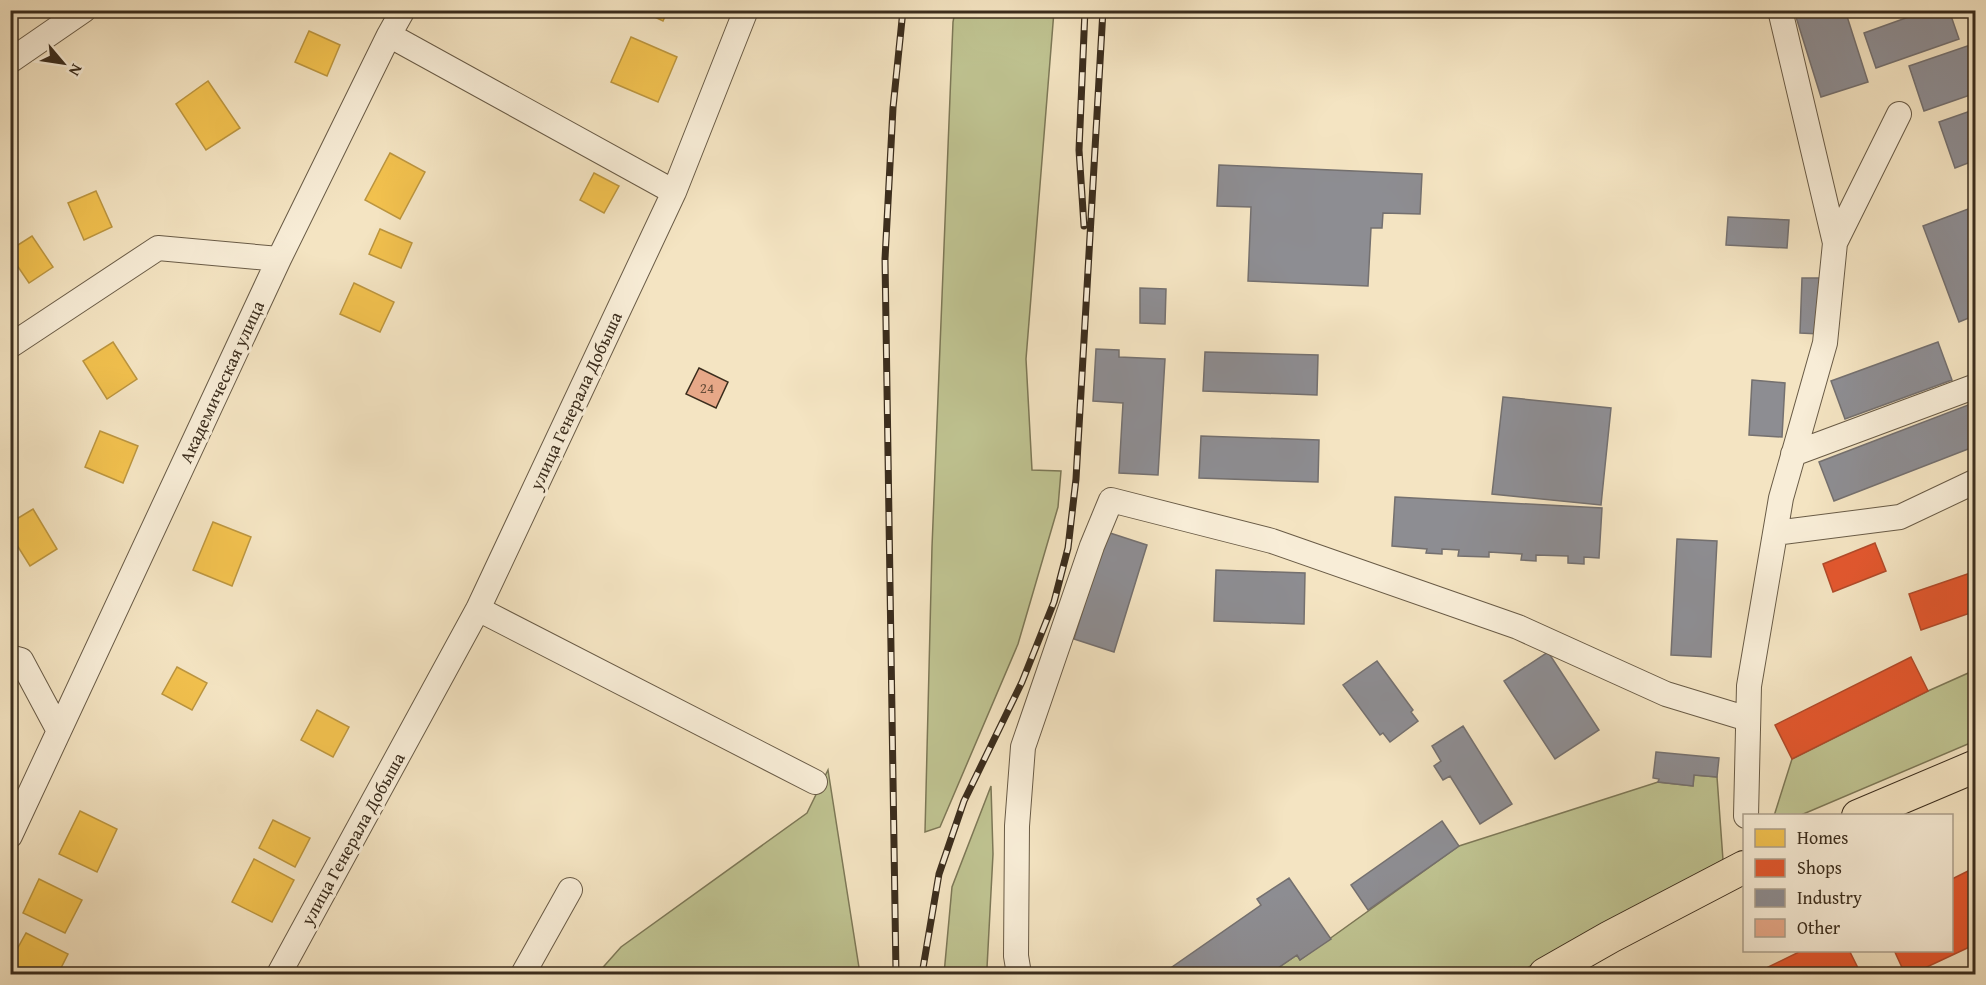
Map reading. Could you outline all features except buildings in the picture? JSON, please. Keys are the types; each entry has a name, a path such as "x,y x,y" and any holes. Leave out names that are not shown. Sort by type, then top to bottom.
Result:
{"main road":[{"path":"1863,814 1976,766"},
{"path":"1545,975 1610,937 1743,868"}],"street":[{"path":"10,61 84,10"},
{"name":"Академическая улица","path":"10,836 279,259 389,35 404,10"},
{"path":"389,35 674,192 746,10"},
{"path":"1746,814 1749,686 1781,498 1825,343 1835,243 1780,10"},
{"path":"1835,243 1899,114"},
{"name":"улица Генерала Добыша","path":"279,975 478,609 674,192"},
{"path":"10,346 158,248 279,259"},
{"path":"1793,454 1976,386"},
{"path":"1774,533 1900,517 1976,481"},
{"path":"1019,975 1016,956 1017,826 1023,747 1092,546 1111,500 1283,545 1518,627 1666,694 1748,719"},
{"path":"478,609 815,782"},
{"path":"10,657 21,660 59,731"},
{"path":"523,975 570,890"}],"green space":[{"path":"955,11 1054,11 1026,359 1032,470 1061,471 1058,507 1018,644 940,827 925,832 932,547"},
{"path":"1975,670 1975,741 1803,814 1775,814 1792,759"},
{"path":"828,770 860,974 597,974 621,947 807,813"},
{"path":"1694,775 1717,777 1723,860 1516,974 1269,974 1297,955 1300,960 1459,846 1658,782 1693,786"},
{"path":"991,786 993,854 987,968 989,974 944,974 952,887"}],"railway":[{"path":"896,974 885,259 893,108 903,10"},
{"path":"1084,226 1079,150 1085,10"},
{"path":"922,974 939,874 964,801 1022,682 1054,602 1068,548 1076,479 1103,10"}]}
